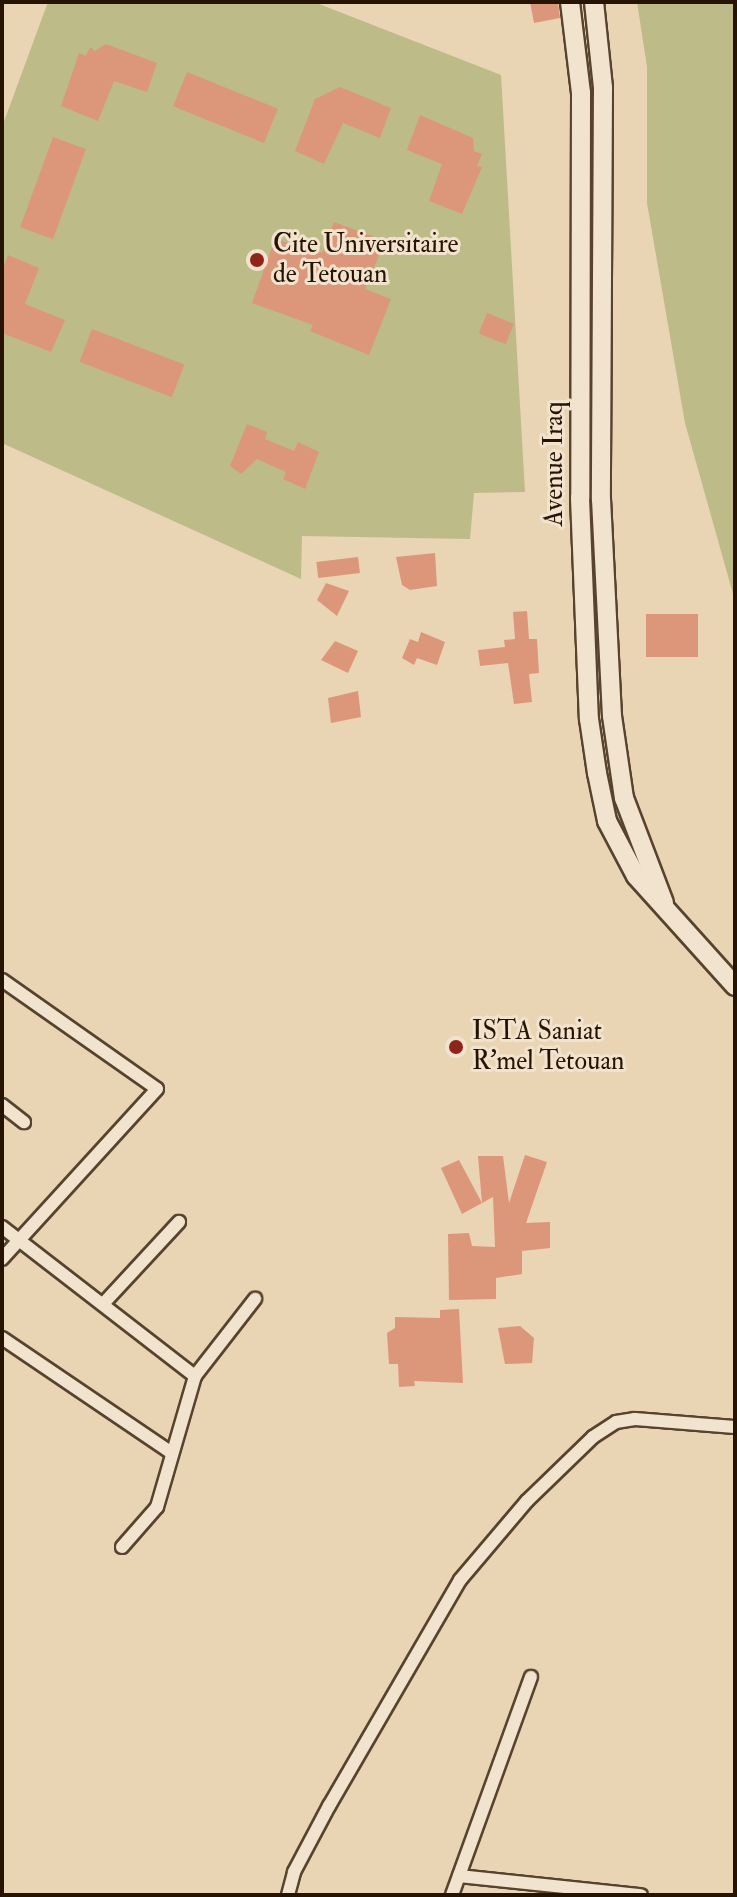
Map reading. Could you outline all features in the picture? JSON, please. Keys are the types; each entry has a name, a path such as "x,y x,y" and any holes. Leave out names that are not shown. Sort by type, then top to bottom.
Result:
{"street":[{"name":"Avenue Iraq","path":"570,2 581,93 580,498 589,719 614,837 636,876 735,986"},
{"name":"Avenue Iraq","path":"594,2 603,88 601,499 612,716 624,798 654,866 664,906"},
{"path":"2,980 157,1089 2,1259"},
{"path":"2,998 15,989"},
{"path":"2,1105 24,1122"},
{"path":"103,1304 179,1222"},
{"path":"2,1227 195,1376"},
{"path":"122,1547 150,1520 195,1376 255,1299"},
{"path":"2,1338 172,1453"},
{"path":"285,1893 460,1580 527,1501 593,1437 616,1422 635,1419 735,1427"},
{"path":"452,1895 531,1677"},
{"path":"459,1876 641,1895"}],"shaded area":[{"name":"Cite Universitaire de Tetouan","path":"48,2 314,2 501,75 525,492 474,493 470,539 302,536 301,579 2,443 2,127"},
{"path":"637,2 735,2 735,601 685,423 647,203 647,67"}],"building":[{"path":"530,2 558,2 560,18 534,23"},
{"path":"106,44 157,63 147,92 114,81 98,121 61,106 79,53 86,56 90,47 95,51"},
{"path":"187,72 278,109 264,143 173,106"},
{"path":"340,87 391,108 380,138 343,123 324,164 295,151 315,99"},
{"path":"420,115 473,138 474,151 482,154 477,166 482,167 462,214 429,201 442,164 407,150"},
{"path":"53,137 86,149 53,239 20,227"},
{"path":"334,222 385,241 365,289 391,299 369,355 310,331 313,325 252,303 275,239 322,253"},
{"path":"8,255 39,268 25,304 65,320 51,352 2,333 2,271"},
{"path":"487,313 514,324 506,344 479,333"},
{"path":"92,329 184,364 172,397 79,362"},
{"path":"247,424 267,432 265,439 294,451 298,442 319,452 305,489 283,479 286,472 257,459 241,474 230,466"},
{"path":"435,553 437,586 410,590 402,585 396,557"},
{"path":"358,557 360,573 318,578 316,562"},
{"path":"326,583 349,591 337,616 317,600"},
{"path":"527,611 529,639 537,639 539,673 529,674 532,702 514,704 508,663 480,666 478,650 505,647 504,640 515,639 513,612"},
{"path":"646,614 698,614 698,657 646,657"},
{"path":"421,632 445,642 437,665 417,658 414,665 402,658 410,639 418,642"},
{"path":"335,641 358,651 348,673 321,660"},
{"path":"358,691 361,717 331,723 328,698"},
{"path":"525,1155 547,1162 526,1223 550,1222 550,1248 522,1251 522,1274 496,1278 496,1299 449,1300 448,1234 469,1233 472,1246 495,1247 493,1197 482,1203 478,1156 503,1156 509,1203"},
{"path":"459,1160 482,1203 462,1214 441,1168"},
{"path":"459,1309 463,1383 414,1381 415,1386 399,1387 398,1364 389,1364 387,1333 395,1328 395,1317 440,1318 440,1310"},
{"path":"520,1326 534,1338 532,1363 505,1364 498,1328"}],"place":[{"name":"Cite Universitaire de Tetouan","path":"257,260"},
{"name":"ISTA Saniat R’mel Tetouan","path":"456,1047"}]}
